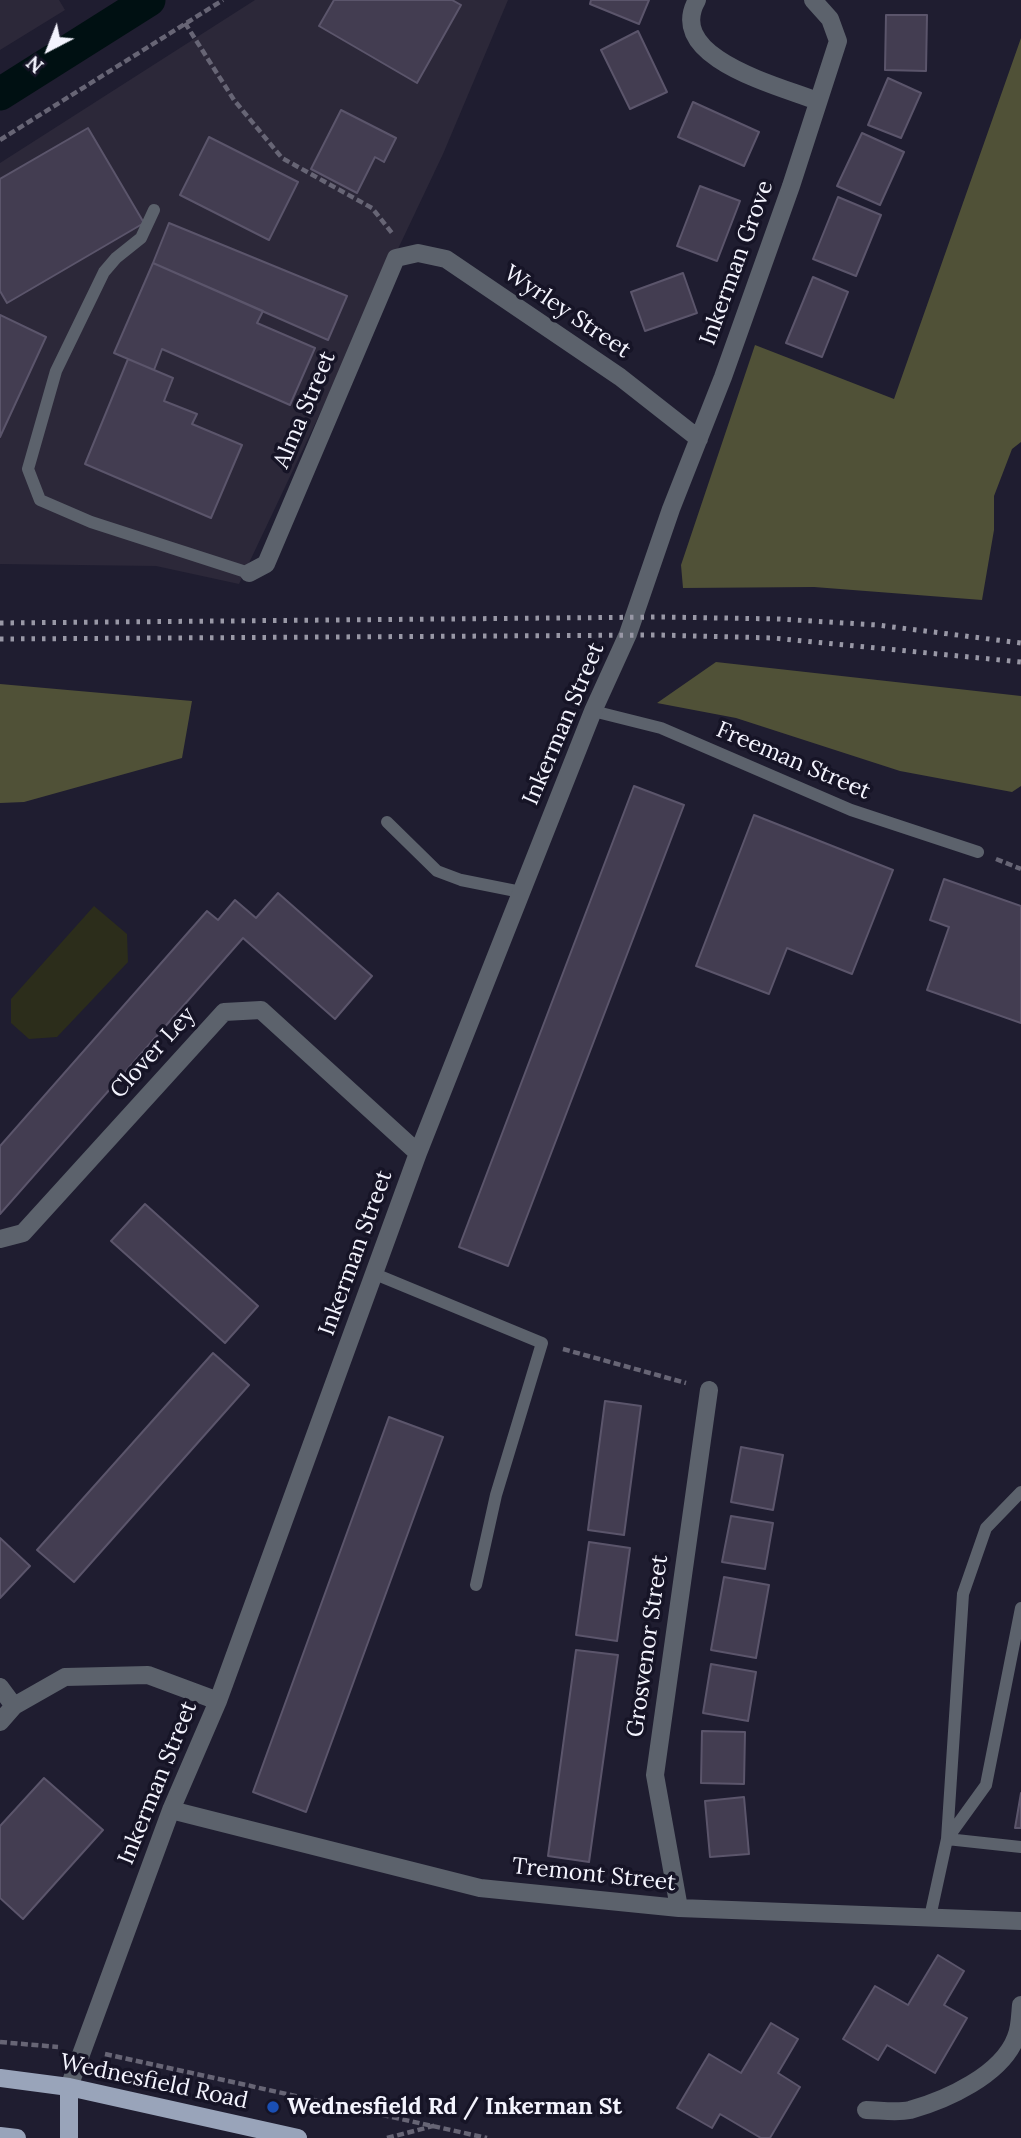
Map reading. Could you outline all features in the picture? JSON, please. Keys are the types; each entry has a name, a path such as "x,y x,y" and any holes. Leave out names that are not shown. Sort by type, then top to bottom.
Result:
{"main road":[{"name":"Wednesfield Road","path":"0,2078 69,2087 298,2138"},
{"path":"69,2087 69,2138"},
{"path":"0,2136 17,2138"}],"street":[{"path":"697,0 691,10 692,26 708,54 728,66 817,101"},
{"name":"Inkerman Grove","path":"699,439 791,186 838,41 830,19 813,0"},
{"name":"Wyrley Street","path":"403,256 418,253 446,259 620,377 699,439"},
{"name":"Alma Street","path":"249,573 266,564 403,256"},
{"name":"Inkerman Street","path":"69,2087 171,1810 218,1702 418,1153 593,710 628,634 670,509 699,439"},
{"name":"Clover Ley","path":"0,1239 23,1233 224,1012 261,1010 418,1153"},
{"name":"Grosvenor Street","path":"678,1908 655,1775 709,1390"},
{"path":"0,1722 14,1706 65,1677 148,1675 218,1702"},
{"path":"0,1686 14,1706"},
{"name":"Tremont Street","path":"171,1810 481,1888 678,1908 1021,1921"},
{"path":"866,2110 907,2110 945,2096 983,2076 1019,2039 1021,2004"}],"lane":[{"path":"154,210 141,238 116,258 104,272 86,309 56,371 28,470 40,500 91,522 249,573"},
{"name":"Freeman Street","path":"593,710 661,728 851,810 978,852"},
{"path":"387,822 437,871 461,880 522,892"},
{"path":"375,1274 542,1343 496,1495 476,1585"},
{"path":"930,1917 947,1839 964,1594 986,1528 1020,1494"},
{"path":"947,1839 986,1786 1021,1608"},
{"path":"947,1839 1021,1847"}],"path":[{"path":"0,140 223,0"},
{"path":"186,23 234,100 282,159 372,208 403,256"},
{"path":"542,1343 709,1390"},
{"path":"0,2042 83,2049 438,2125 487,2138"},
{"path":"387,2138 438,2125"}],"shaded area":[{"path":"0,0 59,0 65,10 0,50"},
{"path":"255,0 508,0 443,154 239,584 156,566 0,564 0,163"}],"green space":[{"path":"1021,38 1021,442 1012,449 994,496 994,530 982,600 814,587 683,588 681,565 755,345 894,399"},
{"path":"716,662 1021,696 1021,786 1012,792 900,771 736,718 657,703"},
{"path":"0,684 192,701 182,758 24,802 0,803"},
{"path":"94,906 127,934 128,962 57,1037 29,1039 11,1023 11,999"}],"building":[{"path":"334,0 452,0 461,5 417,83 319,26"},
{"path":"591,0 649,0 639,24 590,4"},
{"path":"886,15 927,15 926,71 885,70"},
{"path":"638,31 667,92 630,109 601,50"},
{"path":"888,78 921,93 901,138 868,125"},
{"path":"693,102 759,132 744,166 678,137"},
{"path":"341,110 396,138 384,162 375,157 357,193 311,169"},
{"path":"88,128 144,223 7,303 0,291 0,179"},
{"path":"862,133 904,152 880,205 837,186"},
{"path":"209,137 298,182 269,240 180,195"},
{"path":"700,186 740,201 717,261 677,246"},
{"path":"838,197 881,215 856,276 813,259"},
{"path":"169,223 347,296 328,340 153,263"},
{"path":"153,263 263,311 257,323 315,348 290,405 162,349 154,370 114,353"},
{"path":"683,273 697,313 645,331 631,292"},
{"path":"813,277 848,292 822,357 786,343"},
{"path":"0,315 46,337 0,437"},
{"path":"128,359 173,378 164,401 197,414 192,424 242,445 211,518 85,464"},
{"path":"634,786 684,805 508,1266 459,1247"},
{"path":"754,815 893,870 852,974 787,948 769,994 696,966"},
{"path":"944,879 1021,906 1021,1023 927,990 949,927 930,920"},
{"path":"278,893 372,976 335,1019 243,938 0,1214 0,1146 207,911 218,920 235,900 256,918"},
{"path":"145,1204 258,1306 225,1343 111,1241"},
{"path":"213,1353 249,1385 74,1582 37,1550"},
{"path":"605,1401 641,1406 624,1535 588,1530"},
{"path":"389,1417 443,1437 306,1812 253,1792"},
{"path":"741,1447 783,1455 773,1510 731,1502"},
{"path":"731,1516 773,1523 765,1569 722,1562"},
{"path":"0,1538 30,1566 0,1598"},
{"path":"589,1542 630,1548 617,1641 576,1635"},
{"path":"724,1577 769,1585 756,1658 711,1650"},
{"path":"576,1650 618,1655 589,1862 548,1856"},
{"path":"711,1664 756,1672 748,1721 703,1713"},
{"path":"702,1731 745,1732 744,1784 701,1783"},
{"path":"44,1778 103,1830 23,1919 0,1898 0,1826"},
{"path":"1021,1793 1021,1828 1015,1828"},
{"path":"744,1797 749,1854 710,1857 705,1801"},
{"path":"938,1955 964,1971 944,2005 967,2018 935,2073 887,2045 878,2060 843,2039 875,1986 908,2005"},
{"path":"771,2023 798,2039 778,2073 800,2087 770,2138 761,2138 720,2114 712,2128 677,2108 709,2054 741,2073"}],"waterway":[{"path":"0,94 149,0"}],"railway":[{"path":"0,623 663,617 779,619 877,625 1021,643"},
{"path":"0,639 658,635 773,638 1021,662"}],"place":[{"name":"Wednesfield Rd / Inkerman St","path":"273,2107"}]}
